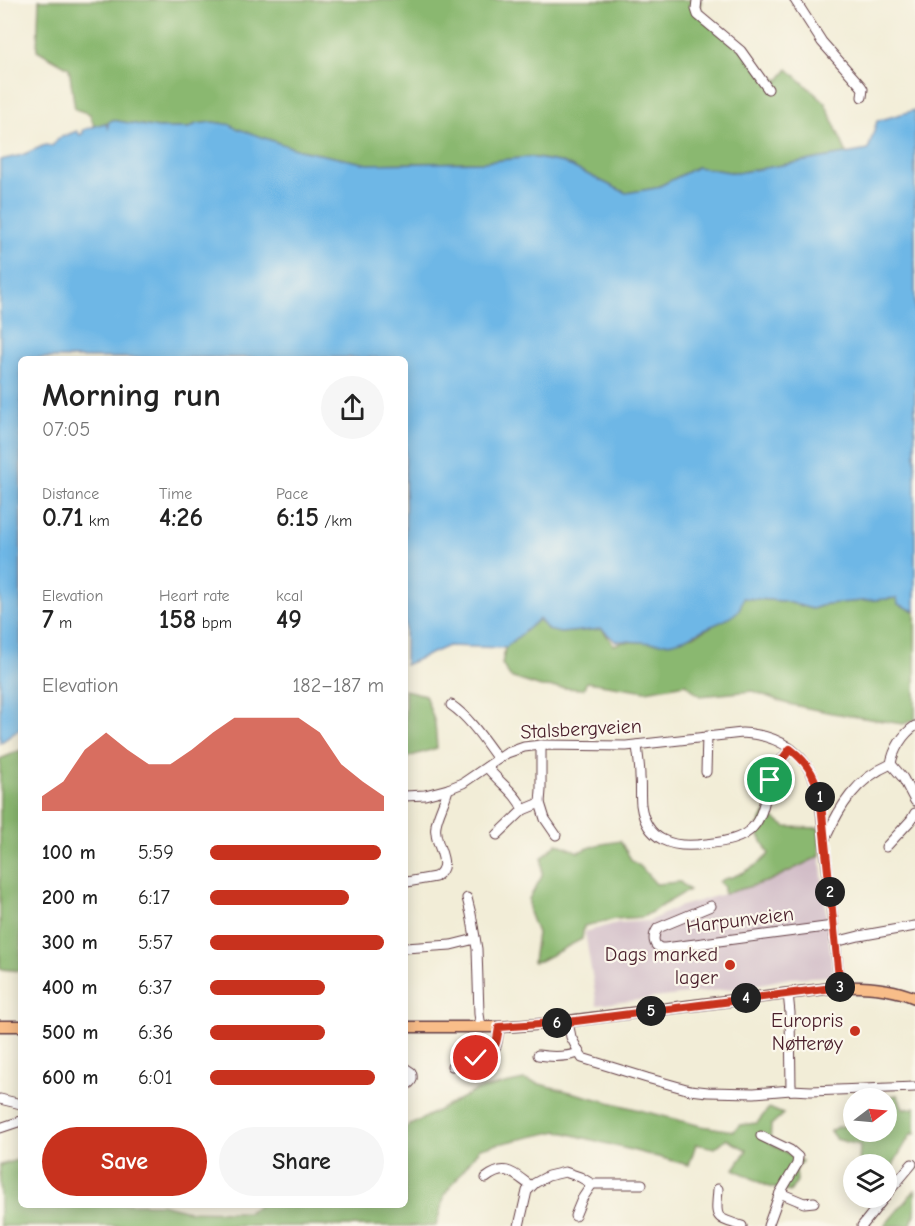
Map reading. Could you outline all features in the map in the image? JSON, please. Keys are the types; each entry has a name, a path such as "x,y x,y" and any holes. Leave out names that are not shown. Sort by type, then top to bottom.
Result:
{"main road":[{"path":"408,1027 499,1027 568,1022 840,987 888,990 915,998"},
{"path":"0,1026 18,1026"}],"street":[{"path":"697,0 698,15 741,51 768,89"},
{"path":"795,0 822,42 861,86 862,97"},
{"path":"451,705 460,711 498,759"},
{"path":"915,726 903,737 891,759 891,764 903,778 915,801"},
{"name":"Stalsbergveien","path":"408,796 425,795 448,789 463,783 516,749 541,745 637,745 742,733 775,740 805,762 816,782 821,804 840,987"},
{"path":"706,772 707,736"},
{"path":"541,745 540,803 545,819 556,836"},
{"path":"637,745 641,805 647,825 651,832 664,841 694,846 734,839 751,830 760,815 774,772 790,749"},
{"path":"825,839 845,801 857,786 878,770 891,764"},
{"path":"487,767 519,800 523,810"},
{"path":"408,882 438,876 444,869 445,863 437,840 436,825 448,789"},
{"path":"497,835 523,810 540,803"},
{"path":"886,847 915,813"},
{"path":"467,898 475,939 481,1027"},
{"name":"Harpunveien","path":"711,906 658,928 654,934 657,947 665,948 833,926"},
{"path":"835,942 915,927"},
{"path":"408,948 451,945 475,939"},
{"path":"788,993 791,1090"},
{"path":"568,1022 582,1058 690,1090 735,1093 915,1087"},
{"path":"453,1066 492,1052 496,1046 499,1027"},
{"path":"538,1055 571,1056 579,1053"},
{"path":"408,1070 412,1077 408,1084"},
{"path":"0,1099 18,1103"},
{"path":"0,1128 18,1122"},
{"path":"761,1136 795,1152 798,1157 797,1164 780,1193 768,1226"},
{"path":"897,1182 912,1164"},
{"path":"486,1178 494,1172 509,1171 531,1186"},
{"path":"519,1226 527,1191 548,1176 565,1172 592,1184 642,1184"},
{"path":"575,1216 592,1184"},
{"path":"718,1189 718,1216 725,1221 742,1226"},
{"path":"780,1193 804,1203 814,1202"},
{"path":"862,1226 876,1208"}],"shaded area":[{"path":"820,856 833,976 790,978 745,987 597,1005 585,932 617,923 649,921 678,907 769,881"}],"green space":[{"path":"39,0 701,0 699,11 752,54 768,75 779,80 788,69 825,103 847,154 736,173 697,167 656,188 626,193 564,163 530,157 484,162 368,164 299,150 220,123 196,124 189,128 158,128 112,120 94,126 90,114 75,109 69,68 37,50"},
{"path":"743,598 784,601 812,609 827,604 898,598 898,604 915,611 915,720 903,724 832,713 788,704 753,691 700,696 686,684 646,691 587,682 583,689 541,687 510,677 502,664 505,648 539,619 560,633 602,629 614,645 625,642 675,639 696,635 728,618 736,612"},
{"path":"408,691 425,695 435,723 437,748 408,757"},
{"path":"18,751 18,971 0,969 0,759"},
{"path":"765,812 786,827 819,828 820,856 769,881 724,894 724,887 719,882 747,871 769,854 756,830"},
{"path":"620,841 632,861 641,867 656,884 680,882 689,890 643,917 615,919 584,926 582,939 540,961 533,962 537,933 529,912 529,899 542,876 542,858 557,843 578,852 597,845"},
{"path":"524,1080 701,1126 734,1131 740,1125 757,1123 769,1108 783,1114 771,1125 770,1143 802,1161 796,1170 797,1181 790,1192 769,1187 734,1169 747,1150 726,1139 715,1148 696,1144 689,1165 558,1131 480,1148 445,1194 436,1226 0,1226 0,1165 18,1160 18,1208 177,1208 189,1211 248,1212 255,1208 408,1208 408,1126 477,1090"},
{"path":"897,1095 903,1108 915,1107 915,1134 911,1134 897,1158 897,1154 860,1154 860,1145 848,1142 897,1142"},
{"path":"843,1126 843,1141 836,1139 830,1131"},
{"path":"915,1190 915,1214 910,1226 884,1226"}],"water":[{"path":"915,110 915,611 898,604 897,598 827,604 812,609 784,601 743,598 741,606 733,616 679,641 660,643 615,641 602,629 560,633 548,630 539,619 505,648 448,646 408,664 408,356 18,356 18,730 0,743 0,160 22,155 45,145 52,146 59,138 77,131 80,135 83,130 105,123 108,128 108,123 112,120 158,128 189,128 196,124 213,122 232,125 299,150 368,164 484,162 530,157 564,163 626,193 656,188 697,167 736,173 868,150 877,121"}],"place":[{"name":"Dags marked lager","path":"730,965"},
{"name":"Europris Nøtterøy","path":"855,1031"}],"route":[{"path":"476,1058 494,1049 499,1027 568,1022 840,987 821,804 816,782 805,762 790,749 770,780"}]}
